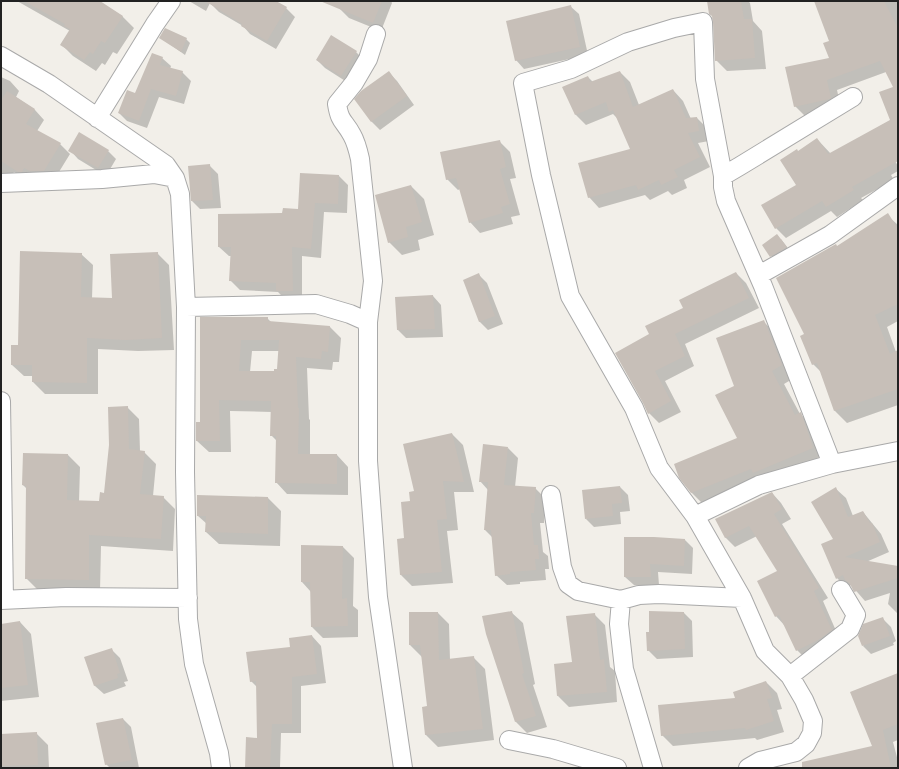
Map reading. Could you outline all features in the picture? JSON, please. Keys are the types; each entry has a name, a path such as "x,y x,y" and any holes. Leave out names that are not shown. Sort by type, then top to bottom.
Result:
{"street":[{"path":"98,118 155,24 171,1"},
{"path":"748,768 760,761 796,752 806,744 812,733 813,721 804,700 790,676 765,651 742,598 695,516 659,468 634,408 570,296 542,175 523,82 571,69 628,42 674,28 702,22 705,80 723,176 723,187 726,201 759,275 832,464"},
{"path":"376,34 368,59 354,83 338,104 341,120 357,146 360,159 373,281 368,322 368,461 378,589 403,768"},
{"path":"1,56 49,84 166,165 176,178 180,194 186,307 185,472 188,619 194,664 219,753 220,768"},
{"path":"723,176 853,97"},
{"path":"1,183 102,179 154,174 176,178"},
{"path":"759,275 830,235 898,186"},
{"path":"186,307 316,304 350,314 368,322"},
{"path":"1,401 3,600 66,597 188,598"},
{"path":"695,516 759,485 832,464 898,451"},
{"path":"551,495 562,567 568,584 578,591 621,600 639,595 659,594 742,598"},
{"path":"790,676 850,629 856,615 841,590"},
{"path":"621,600 619,624 624,669 653,768"},
{"path":"509,740 553,750 617,768"}],"building":[{"path":"24,1 100,1 123,16 105,43 101,41 93,54 90,52 84,60 60,45 70,29 64,26 65,24"},
{"path":"205,1 276,1 287,7 267,41 241,26 242,24"},
{"path":"320,1 382,1 373,23"},
{"path":"707,1 741,1 744,19 752,19 755,58 715,61 713,22 712,16 709,14"},
{"path":"814,1 884,1 898,28 898,161 852,187 854,190 826,207 822,201 775,229 761,205 796,185 780,160 797,149 798,151 817,138 828,154 890,120 879,92 893,87 880,61 827,80 830,99 794,107 785,67 829,58 823,43 829,41"},
{"path":"571,5 580,47 515,61 506,21"},
{"path":"165,28 187,38 181,52 159,38"},
{"path":"331,35 357,51 341,76 316,60"},
{"path":"152,53 163,57 160,65 183,71 176,96 151,89 139,121 118,113 127,90 135,93"},
{"path":"389,71 407,96 371,122 354,99 361,91"},
{"path":"620,71 633,107 673,89 686,118 697,117 699,131 688,133 700,157 674,170 678,177 661,185 659,180 638,190 636,185 588,198 578,163 630,149 613,110 609,112 606,102 575,115 562,87 588,76 590,82"},
{"path":"7,91 35,109 26,124 61,143 44,171 30,171 24,168 22,172 18,172 1,161 1,100"},
{"path":"79,132 109,150 98,168 68,151"},
{"path":"500,140 506,167 500,169 510,204 501,207 503,213 469,223 456,178 446,180 440,152"},
{"path":"210,164 213,200 191,201 188,166"},
{"path":"300,173 339,175 338,204 315,203 311,249 292,247 293,291 276,291 276,283 229,281 231,247 218,247 218,214 282,213 283,208 298,209"},
{"path":"411,185 422,222 406,227 408,237 388,243 375,195"},
{"path":"888,213 898,229 898,304 875,315 890,354 898,350 898,389 834,411 817,363 812,365 800,336 804,334 776,278 836,244 837,246"},
{"path":"777,234 787,247 770,257 762,245"},
{"path":"20,251 82,253 81,297 112,298 110,254 158,252 162,338 126,340 87,338 87,383 32,382 32,365 11,365 11,345 18,345"},
{"path":"736,272 749,298 675,334 685,356 655,371 671,401 648,414 615,353 649,334 645,326 683,308 679,300"},
{"path":"479,273 495,316 479,322 463,280"},
{"path":"433,295 435,329 397,330 395,297"},
{"path":"200,317 268,317 268,321 330,326 328,352 322,351 321,359 296,357 299,408 298,454 337,454 337,484 275,483 276,436 270,436 271,401 219,400 220,441 196,441 196,422 200,422","holes":["241,340 279,340 277,369 274,369 274,371 239,371"]},
{"path":"764,320 782,365 772,371 795,415 801,412 813,448 753,473 751,469 691,493 679,478 674,464 737,438 715,395 734,386 716,338"},
{"path":"128,406 129,449 145,451 140,494 164,496 161,539 89,535 89,580 25,579 26,486 22,485 23,453 68,454 67,500 99,501 100,492 104,493 109,445 108,407"},
{"path":"452,433 464,482 443,481 447,519 437,520 442,572 400,575 397,539 404,538 401,502 410,501 409,492 414,491 403,444"},
{"path":"483,444 508,447 504,485 536,487 534,513 531,513 534,545 538,545 539,559 535,559 536,570 510,572 510,574 495,576 491,530 484,530 488,482 479,482"},
{"path":"620,486 622,503 612,504 613,516 585,519 582,490"},
{"path":"836,487 848,517 863,511 870,523 872,523 880,542 845,557 898,566 898,578 854,592 843,575 836,579 821,544 833,539 811,502"},
{"path":"772,492 782,509 774,514 819,588 814,591 832,630 818,640 796,651 779,615 775,617 757,581 777,571 749,526 725,538 715,519"},
{"path":"197,495 268,497 268,534 205,532 206,516 197,516"},
{"path":"624,537 685,539 684,566 650,564 651,577 624,577"},
{"path":"301,545 343,546 342,599 347,598 348,626 311,627 310,582 301,582"},
{"path":"512,611 524,673 522,674 536,716 515,722 486,634 482,616"},
{"path":"649,611 684,612 685,649 647,651 646,632 649,632"},
{"path":"409,612 438,612 439,660 474,656 483,729 425,735 422,707 427,706 420,645 409,645"},
{"path":"595,613 600,660 604,659 607,692 557,696 554,664 572,662 566,616"},
{"path":"883,617 890,636 862,646 858,636 863,624"},
{"path":"20,621 28,685 1,688 1,624"},
{"path":"312,635 317,674 292,677 292,724 272,724 270,768 245,768 246,737 257,738 256,681 250,682 246,652 290,647 289,638"},
{"path":"112,648 120,673 117,674 118,678 94,686 84,657"},
{"path":"898,673 898,724 883,730 891,768 802,768 802,762 872,746 850,692"},
{"path":"766,681 772,698 767,699 774,721 746,730 745,728 661,736 658,705 735,698 733,692"},
{"path":"123,718 132,760 105,765 96,723"},
{"path":"37,732 38,765 1,766 1,734"}]}
